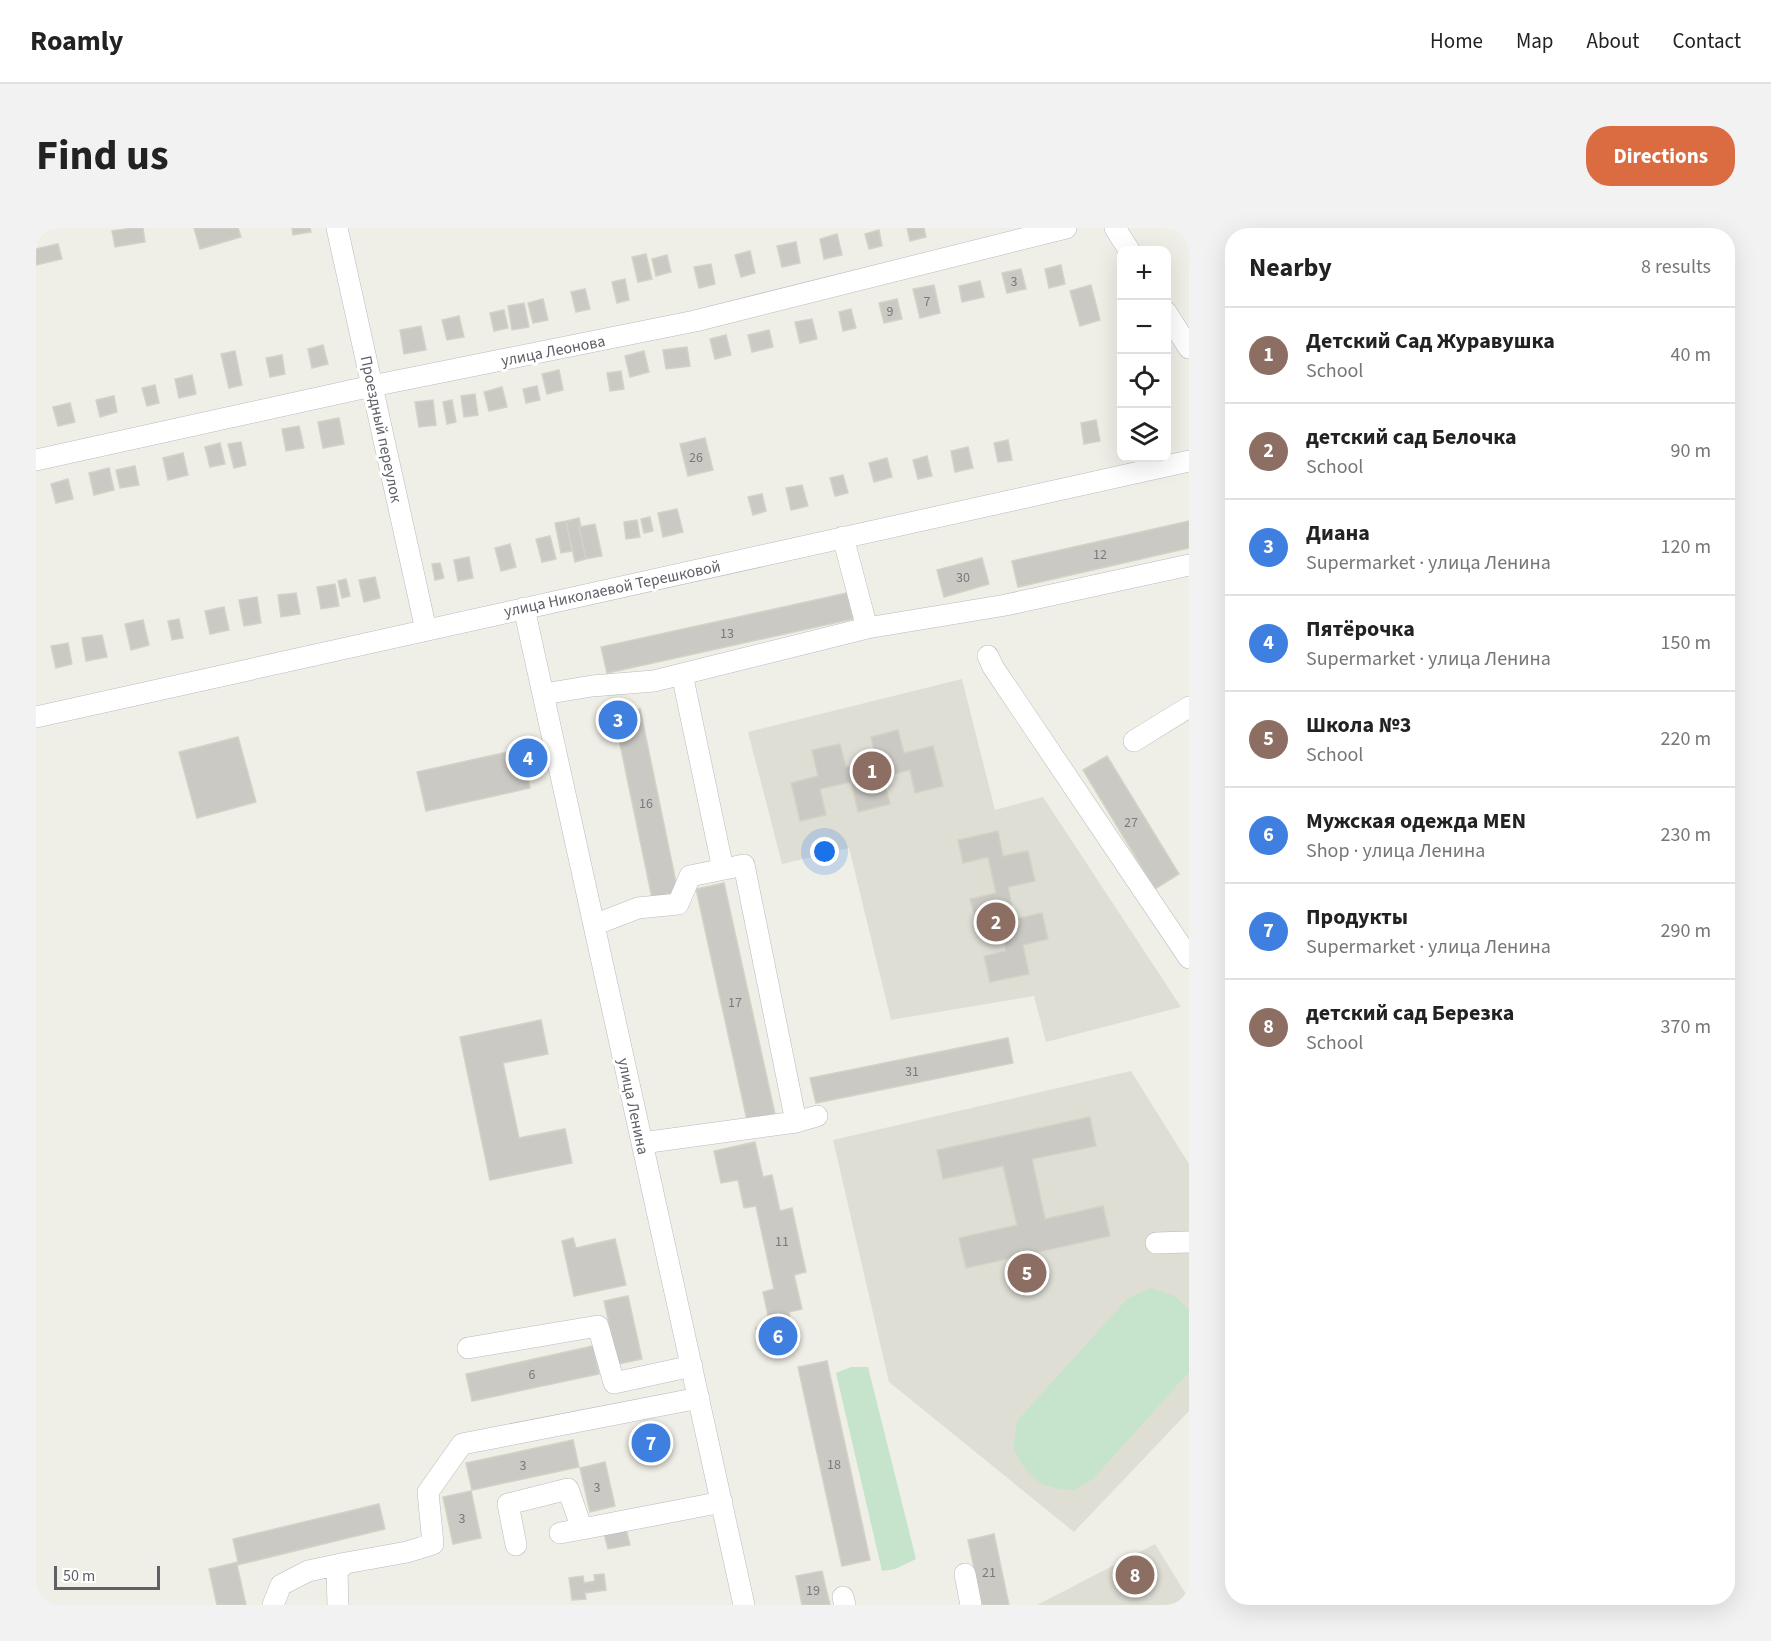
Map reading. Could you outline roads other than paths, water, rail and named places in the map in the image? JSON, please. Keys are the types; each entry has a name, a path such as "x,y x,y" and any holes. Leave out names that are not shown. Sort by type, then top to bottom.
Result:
{"street":[{"name":"Проездный переулок","path":"338,228 426,630"},
{"name":"улица Леонова","path":"36,460 372,386 695,321 1066,228"},
{"path":"1115,228 1126,246"},
{"path":"1171,319 1189,348"},
{"name":"улица Николаевой Терешковой","path":"36,717 1189,461"},
{"path":"843,537 867,628"},
{"path":"544,694 592,686 654,681 867,628 1006,605 1189,565"},
{"name":"улица Ленина","path":"524,608 744,1605"},
{"path":"988,656 993,667 1189,958"},
{"path":"682,674 723,869"},
{"path":"1134,741 1189,707"},
{"path":"594,925 638,908 678,904 690,876 744,865 796,1122"},
{"path":"642,1143 796,1122 817,1116"},
{"path":"1156,1243 1189,1242"},
{"path":"468,1348 598,1326 614,1383 692,1366"},
{"path":"273,1605 281,1585 308,1571 407,1552 432,1544 428,1492 462,1444 699,1398"},
{"path":"516,1545 508,1504 568,1489 582,1530"},
{"path":"560,1533 722,1502"},
{"path":"338,1605 337,1571 346,1563"},
{"path":"965,1574 971,1605"}],"place":[{"name":"Диана","path":"618,720"},
{"name":"Пятёрочка","path":"528,758"},
{"name":"Детский Сад Журавушка","path":"872,771"},
{"name":"детский сад Белочка","path":"996,922"},
{"name":"Школа №3","path":"1027,1273"},
{"name":"Мужская одежда MEN","path":"778,1336"},
{"name":"Продукты","path":"651,1443"},
{"name":"детский сад Березка","path":"1135,1575"}]}
